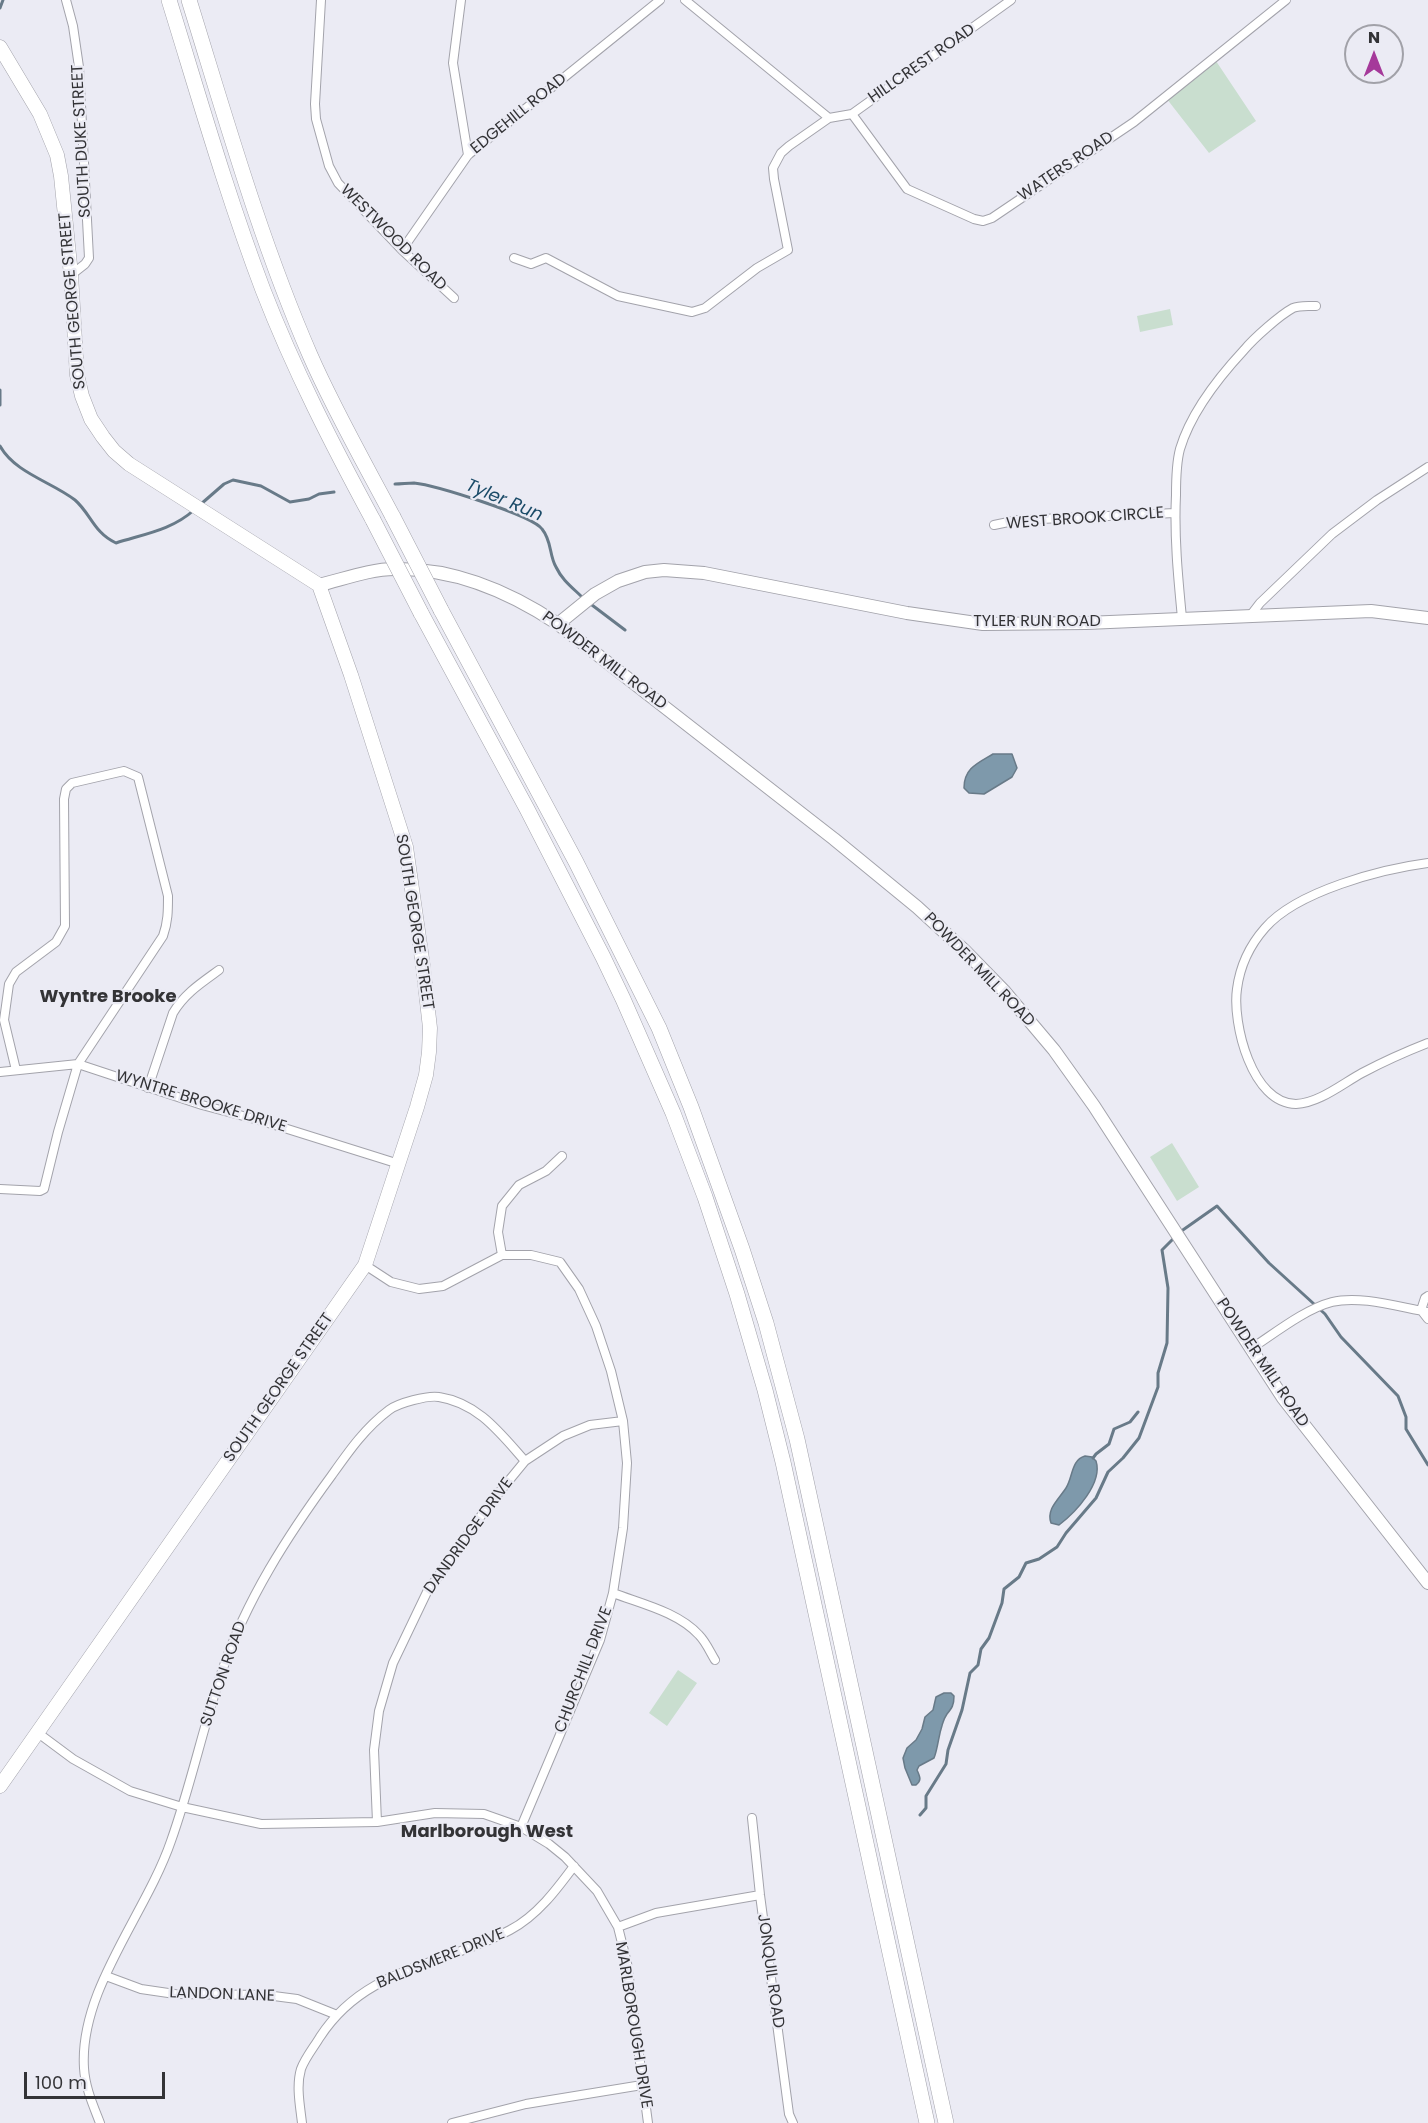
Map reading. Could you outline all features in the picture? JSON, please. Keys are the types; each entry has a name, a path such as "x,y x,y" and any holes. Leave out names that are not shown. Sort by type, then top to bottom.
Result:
{"highway":[{"path":"169,0 232,202 263,291 306,389 340,460 527,809 618,988 672,1113 705,1197 737,1294 783,1462 927,2123"},
{"path":"189,0 261,228 284,293 311,357 441,610 576,862 659,1028 699,1128 766,1323 797,1439 946,2123"}],"main road":[{"name":"SOUTH GEORGE STREET","path":"0,47 40,114 57,155 61,172 71,275 77,375 91,419 114,451 129,464 319,585 351,675 406,847 430,1028 426,1075 365,1265 0,1786"}],"street":[{"name":"SOUTH DUKE STREET","path":"66,0 73,26 79,67 89,258 71,275"},
{"name":"WESTWOOD ROAD","path":"321,0 315,104 316,119 329,166 338,183 402,250 454,298"},
{"path":"461,0 453,63 468,155"},
{"name":"EDGEHILL ROAD","path":"402,250 468,155 660,0"},
{"path":"514,258 531,264 546,258 618,296 692,312 705,308 757,268 788,250 777,201 773,168 781,153 829,118 685,0"},
{"name":"HILLCREST ROAD","path":"829,118 852,114 1011,0"},
{"name":"WATERS ROAD","path":"852,114 907,189 937,201 948,209 983,221 992,218 1134,122 1286,0"},
{"path":"1182,618 1175,513 1177,471 1181,447 1190,424 1226,369 1251,341 1294,307 1316,306"},
{"path":"1250,616 1266,597 1332,534 1377,500 1428,467"},
{"name":"WEST BROOK CIRCLE","path":"994,525 1018,520 1175,513"},
{"name":"POWDER MILL ROAD","path":"319,585 377,571 426,570 482,584 536,609 834,839 918,907 1005,992 1054,1050 1094,1107 1298,1418 1428,1583"},
{"name":"TYLER RUN ROAD","path":"558,624 586,601 618,581 645,572 664,570 704,573 898,611 983,624 1017,625 1371,611 1428,618"},
{"path":"0,1189 40,1191 44,1189 78,1064 163,936 169,915 168,896 138,777 124,771 72,783 66,789 64,799 65,926 56,942 16,972 9,984 4,1020 16,1070"},
{"path":"1428,863 1395,867 1334,887 1290,908 1266,926 1253,945 1242,970 1236,1000 1238,1026 1248,1059 1258,1080 1275,1098 1293,1104 1314,1100 1383,1062 1428,1043"},
{"path":"148,1088 173,1013 179,1003 190,990 219,970"},
{"name":"WYNTRE BROOKE DRIVE","path":"0,1072 78,1064 148,1088 399,1164"},
{"path":"502,1255 498,1232 502,1206 519,1185 546,1171 562,1156"},
{"name":"CHURCHILL DRIVE","path":"365,1265 391,1282 419,1290 443,1286 502,1255 531,1255 560,1262 579,1288 596,1326 623,1421 627,1463 623,1528 613,1593 600,1640 521,1827"},
{"path":"1428,1296 1425,1298 1425,1311 1428,1319"},
{"path":"1252,1348 1315,1308 1334,1301 1358,1301 1425,1311"},
{"name":"SUTTON ROAD","path":"100,2123 87,2085 84,2068 85,2040 90,2013 171,1844 222,1670 246,1611 298,1521 364,1431 391,1408 413,1401 436,1396 460,1402 489,1420 525,1461"},
{"name":"DANDRIDGE DRIVE","path":"377,1822 374,1750 379,1711 393,1663 427,1592 488,1506 525,1461 563,1436 591,1425 623,1421"},
{"path":"613,1593 653,1607 679,1620 700,1636 715,1660"},
{"name":"MARLBOROUGH DRIVE","path":"38,1733 73,1759 130,1791 182,1807 261,1824 377,1822 435,1813 484,1815 521,1827 549,1844 597,1891 618,1927 627,1963 648,2123"},
{"name":"JONQUIL ROAD","path":"752,1818 789,2114 793,2123"},
{"name":"BALDSMERE DRIVE","path":"302,2123 299,2090 302,2068 322,2033 337,2015 375,1984 409,1969 475,1946 512,1929 538,1908 574,1866"},
{"path":"618,1927 656,1913 760,1894"},
{"name":"LANDON LANE","path":"106,1977 141,1989 175,1994 266,1995 297,1999 337,2015"},
{"path":"452,2123 526,2104 642,2085"}],"green space":[{"path":"1214,58 1256,121 1209,153 1163,94"},
{"path":"1170,309 1173,325 1140,332 1137,316"},
{"path":"1172,1143 1199,1187 1177,1201 1150,1157"},
{"path":"678,1670 697,1683 667,1726 649,1713"}],"water":[{"path":"993,754 1012,754 1017,768 1012,777 984,794 969,793 964,788 969,771 977,763"},
{"path":"1085,1456 1092,1457 1096,1461 1096,1478 1092,1487 1080,1505 1066,1519 1059,1525 1051,1523 1052,1509 1066,1488 1077,1461"},
{"path":"944,1693 951,1693 954,1696 953,1704 942,1724 934,1758 919,1766 917,1770 920,1780 916,1785 912,1785 903,1758 907,1748 916,1740 922,1729 925,1717 933,1710 936,1697"}],"waterway":[{"name":"Tyler Run","path":"0,8 3,0"},
{"name":"Tyler Run","path":"0,390 0,405"},
{"name":"Tyler Run","path":"0,446 24,470 75,500 98,529 116,543 167,527 194,510"},
{"name":"Tyler Run","path":"201,504 224,484 233,480 261,486 290,502 334,492"},
{"name":"Tyler Run","path":"395,484 414,483 441,489 502,509 534,523 545,534 558,572 583,598"},
{"name":"Tyler Run","path":"588,602 625,630"},
{"path":"1180,1232 1217,1206 1269,1263 1325,1314 1341,1337 1398,1396 1406,1417 1406,1429 1428,1465"},
{"path":"920,1815 926,1808 926,1796 946,1764 970,1673 978,1665 981,1649 989,1638 1002,1603 1004,1589 1019,1577 1026,1563 1039,1559 1057,1547 1096,1498 1108,1472 1139,1438 1158,1387 1158,1373 1167,1343 1168,1288 1162,1250 1175,1237"},
{"path":"1093,1458 1109,1444 1114,1429 1130,1422 1138,1412"}],"district":[{"name":"Wyntre Brooke","path":"108,997"},
{"name":"Marlborough West","path":"487,1832"}]}
